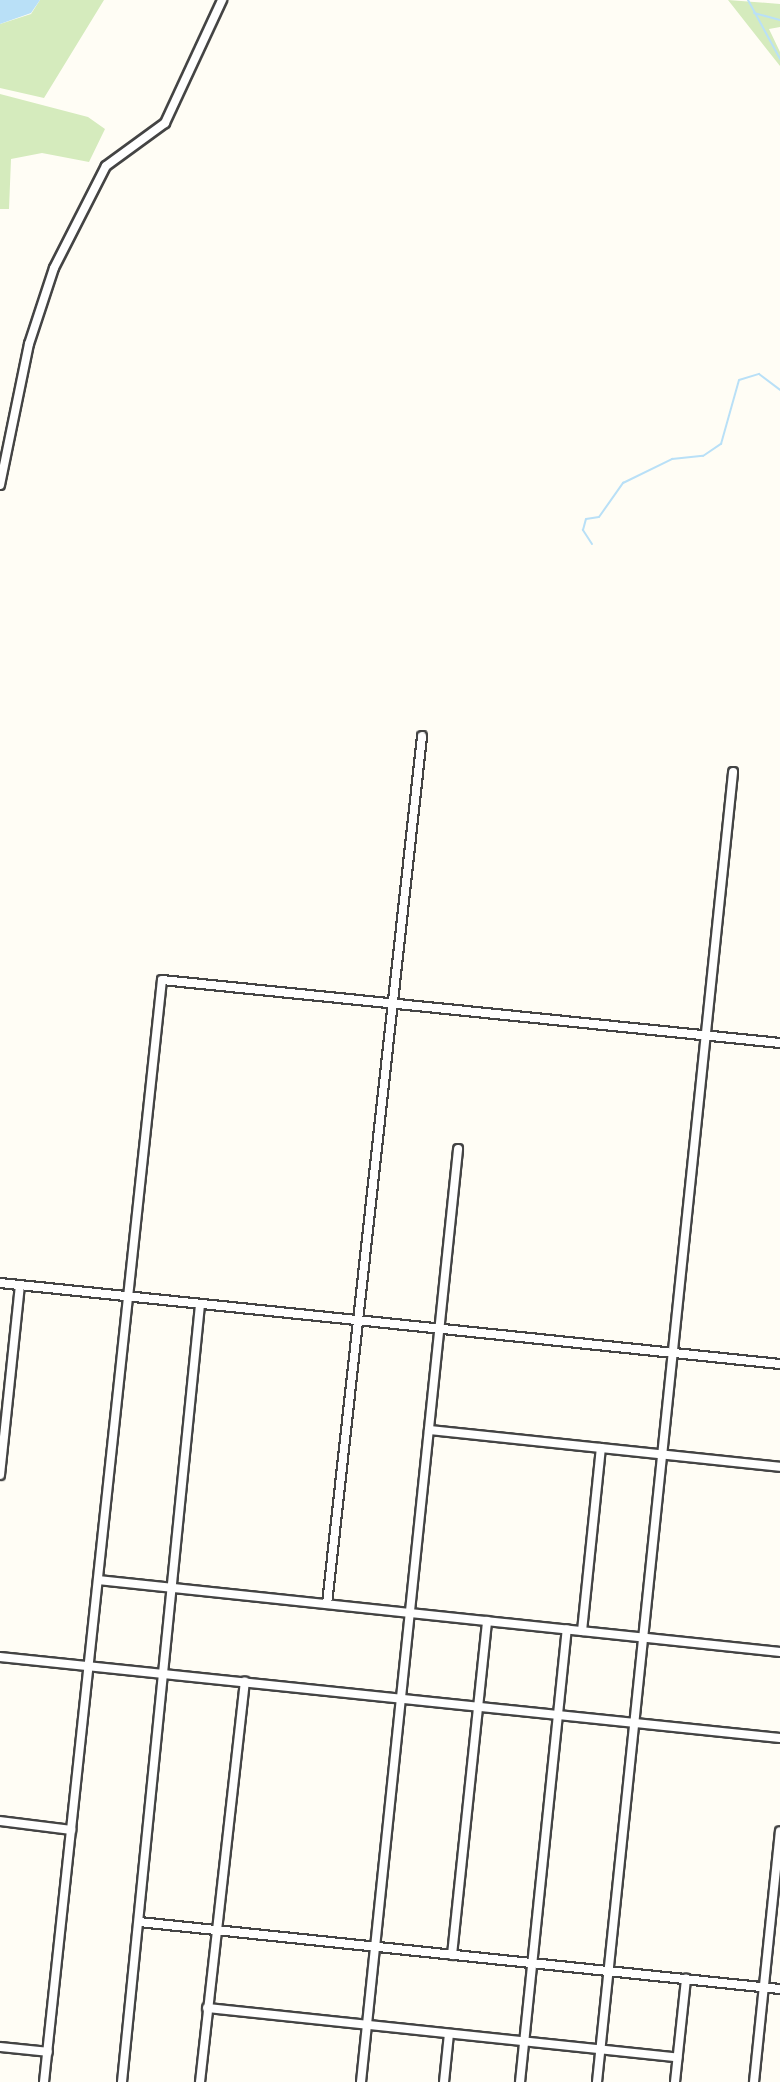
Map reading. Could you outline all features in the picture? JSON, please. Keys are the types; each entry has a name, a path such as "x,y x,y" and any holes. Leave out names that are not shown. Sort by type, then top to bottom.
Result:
{"street":[{"path":"0,485 29,344 54,268 106,166 165,123 222,0"},
{"path":"327,1604 361,1321 422,736"},
{"path":"597,2082 733,772"},
{"path":"44,2082 162,980 780,1043"},
{"path":"361,2082 458,1149"},
{"path":"0,1283 780,1364"},
{"path":"0,1475 20,1285"},
{"path":"122,2082 174,1588 200,1304"},
{"path":"429,1430 780,1467"},
{"path":"582,1631 601,1448"},
{"path":"98,1580 780,1652"},
{"path":"452,1955 487,1621"},
{"path":"520,2082 567,1629"},
{"path":"0,1657 780,1738"},
{"path":"200,2082 245,1682"},
{"path":"0,1821 71,1830"},
{"path":"754,2082 780,1831"},
{"path":"139,1922 780,1989"},
{"path":"675,2082 686,1979"},
{"path":"207,2008 677,2057"},
{"path":"444,2082 449,2034"},
{"path":"0,2047 48,2052"}],"green space":[{"path":"40,0 104,0 44,98 0,88 0,24 31,14"},
{"path":"728,0 780,4 780,27 769,29 780,52 780,66"},
{"path":"0,94 88,117 105,129 89,162 42,153 11,159 9,209 0,209"}],"water":[{"path":"0,0 40,0 31,13 0,24"}],"waterway":[{"path":"748,0 780,59"},
{"path":"754,13 780,20"},
{"path":"592,544 583,530 586,519 599,517 623,483 672,459 703,456 721,444 739,380 759,374 780,390"}]}
